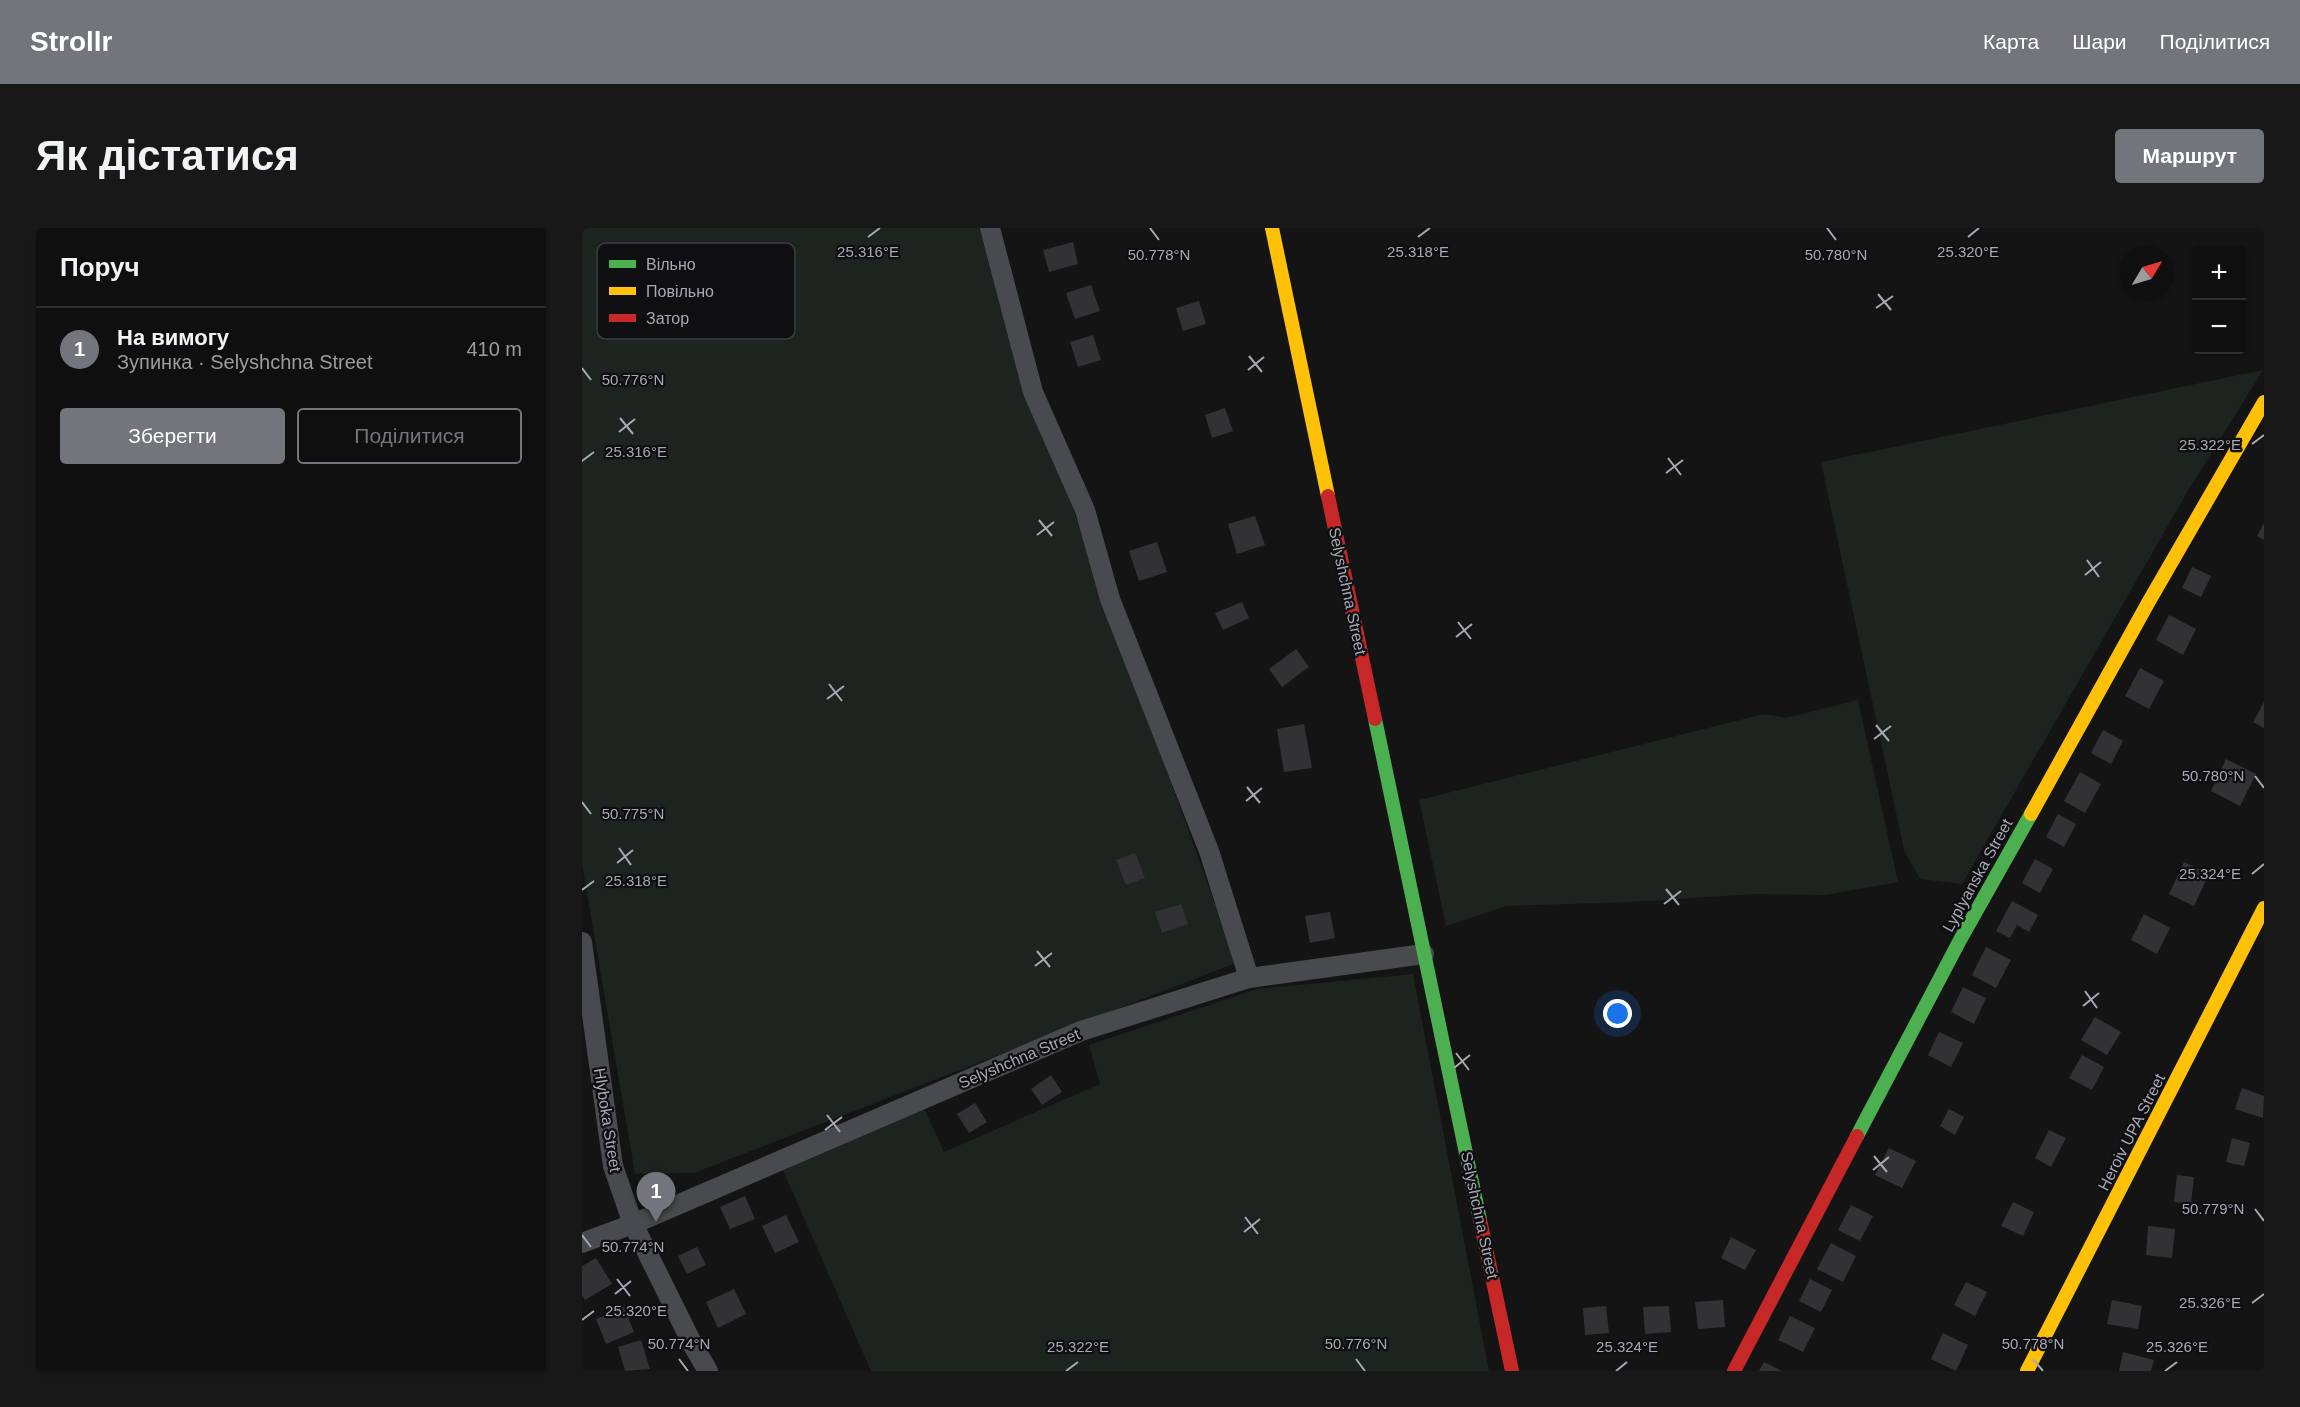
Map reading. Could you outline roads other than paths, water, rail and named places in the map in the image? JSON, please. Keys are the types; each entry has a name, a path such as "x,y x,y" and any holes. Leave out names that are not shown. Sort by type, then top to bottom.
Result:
{"street":[{"path":"990,228 1033,392 1085,510 1110,598 1209,851 1249,978"},
{"name":"Selyshchna Street","path":"1272,228 1512,1371"},
{"name":"Lyplyanska Street","path":"1734,1371 1965,930 2148,603 2264,402"},
{"name":"Heroiv UPA Street","path":"2027,1371 2264,908"},
{"name":"Hlyboka Street","path":"582,942 613,1166 633,1224"},
{"name":"Selyshchna Street","path":"582,1243 633,1224 1081,1031 1249,978 1424,954"},
{"path":"633,1224 708,1371"}],"place":[{"name":"На вимогу","path":"656,1222"}]}
